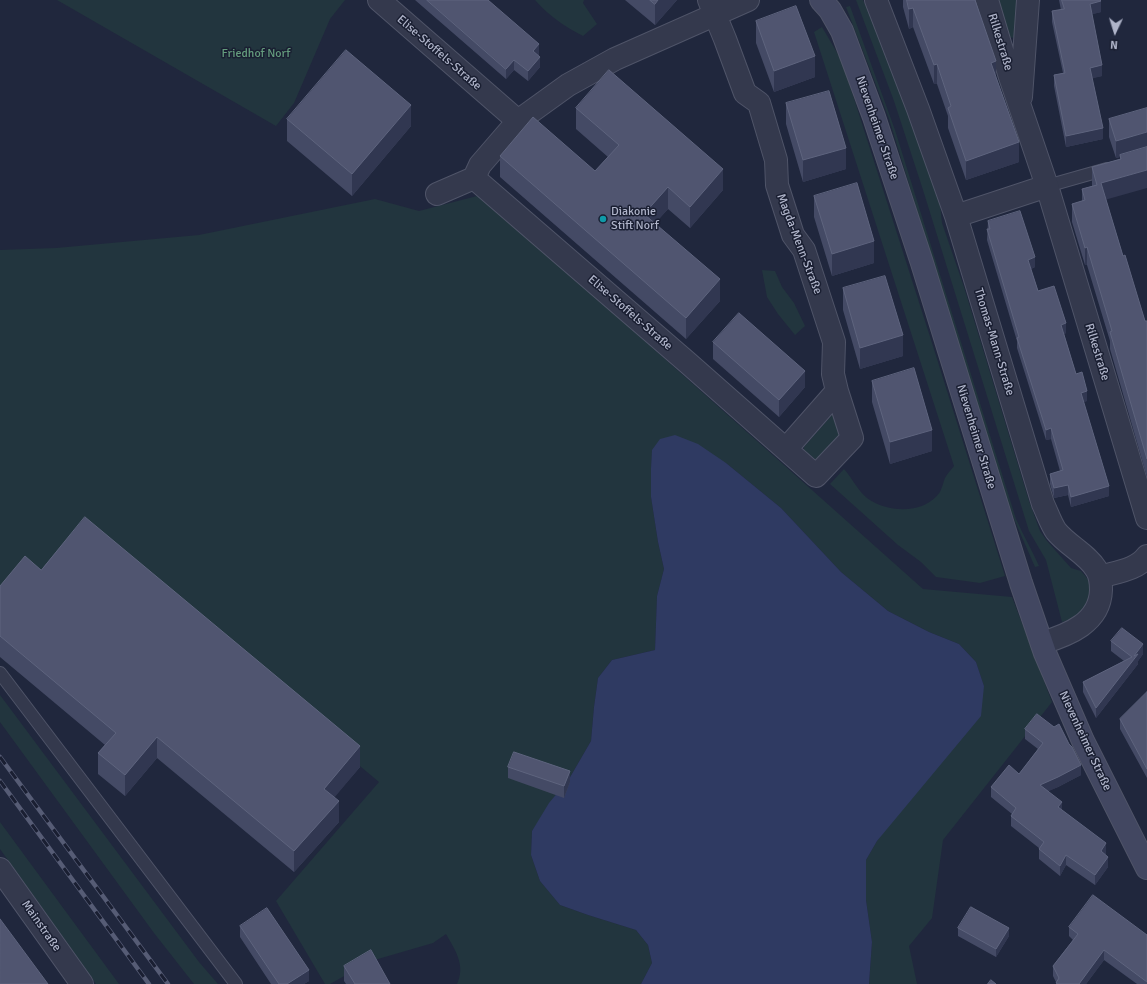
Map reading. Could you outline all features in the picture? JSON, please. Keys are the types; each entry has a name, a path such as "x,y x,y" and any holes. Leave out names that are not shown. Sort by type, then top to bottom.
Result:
{"main road":[{"name":"Nievenheimer Straße","path":"821,0 830,10 842,31 874,117 922,263 1021,583 1042,643 1083,741 1147,868"}],"street":[{"name":"Elise-Stoffels-Straße","path":"379,0 518,121"},
{"path":"437,194 474,178 480,165 518,121 568,85 602,65 712,7 748,0"},
{"name":"Thomas-Mann-Straße","path":"876,0 918,109 956,216 1043,504 1056,532 1091,563 1100,577"},
{"name":"Rilkestraße","path":"986,0 1050,195 1147,518"},
{"name":"Rilkestraße","path":"1021,106 1028,0"},
{"name":"Magda-Menn-Straße","path":"712,7 745,93 759,104 776,160 777,185 793,235 804,250 834,342 833,374 852,438 816,476 786,449"},
{"name":"Elise-Stoffels-Straße","path":"474,178 786,449"},
{"path":"956,216 1050,195"},
{"path":"786,449 837,391"},
{"path":"1042,643 1062,637 1086,622 1093,615 1100,601 1100,577 1134,567 1147,556"},
{"name":"Mainstraße","path":"0,869 82,984"}],"lane":[{"path":"1050,195 1116,166"},
{"path":"0,673 236,984"}],"green space":[{"name":"Friedhof Norf","path":"57,0 345,0 330,19 294,103 276,126"},
{"path":"535,0 584,0 583,3 597,24 583,36 557,20"},
{"path":"856,0 863,0 873,21 908,112 940,204 942,223 964,287 1029,501 1040,531 1071,568 1081,571 1092,584 1093,594 1083,612 1072,619 1062,622 1046,560 1029,531 923,190 894,101"},
{"path":"996,0 1017,0 1015,38 1008,37"},
{"path":"850,6 895,130 1016,519 1039,566 1035,567 1007,503 889,119 846,7"},
{"path":"822,27 842,61 1005,576 980,583 936,577 921,562 898,545 830,484 844,469 864,495 875,503 895,509 915,508 925,505 940,492 945,478 954,466 814,32"},
{"path":"481,195 923,589 1012,597 1052,702 943,840 932,918 909,946 917,984 869,984 872,942 866,900 866,860 877,841 984,686 976,662 959,644 929,632 888,611 841,572 781,508 726,463 652,450 651,497 664,569 657,596 655,650 612,660 598,678 591,741 569,779 532,831 531,855 540,881 560,905 636,930 648,945 652,963 641,984 457,984 460,964 456,952 446,934 433,943 371,961 330,984 325,984 276,901 379,782 262,684 0,607 0,250 56,248 199,235 375,199 419,211"},
{"path":"762,270 775,271 782,287 794,303 805,326 795,335 778,314 767,297"},
{"path":"834,414 841,434 821,459 815,459 804,450 804,447"},
{"path":"0,695 199,962 218,984 194,984 154,933 0,722"},
{"path":"0,822 119,984 96,984 0,849"}],"water":[{"path":"675,435 698,444 726,463 781,508 841,572 888,611 929,632 959,644 976,662 984,686 981,716 877,841 866,860 866,900 872,942 869,984 641,984 652,963 648,945 636,930 560,905 540,881 531,855 532,831 549,803 569,779 591,741 598,678 612,660 655,650 657,596 664,569 651,497 652,450 660,439"}],"building":[{"path":"427,0 488,0 539,44 533,51 540,57 528,71 514,60 506,69"},
{"path":"650,0 658,0 655,4"},
{"path":"907,0 975,0 996,61 991,63 1019,142 966,161 948,108 951,106 937,64 934,65 913,8 909,9"},
{"path":"1062,0 1101,1 1090,4 1102,65 1090,68 1103,128 1066,136 1054,75 1065,73 1052,11 1064,9"},
{"path":"796,6 815,56 774,71 756,21"},
{"path":"346,50 411,105 352,174 287,119"},
{"name":"Diakonie Stift Norf","path":"609,70 723,169 690,207 668,187 644,214 720,279 686,318 500,156 533,117 595,171 619,145 576,108"},
{"path":"829,91 846,148 803,160 786,103"},
{"path":"1147,108 1147,132 1116,141 1109,119"},
{"path":"1147,147 1147,170 1101,183 1123,256 1125,255 1145,321 1147,321 1147,459 1110,332 1112,331 1087,247 1085,248 1072,204 1085,200 1082,189 1097,185 1092,167 1121,159 1120,155"},
{"path":"857,183 874,241 832,254 814,196"},
{"path":"1020,211 1035,257 1028,260 1038,291 1054,286 1066,323 1061,325 1076,374 1082,372 1087,391 1081,393 1109,486 1071,497 1068,485 1054,488 1050,474 1063,470 1051,428 1046,430 1017,338 1019,337 987,229 990,229 988,221"},
{"path":"885,276 903,335 860,348 843,288"},
{"path":"739,313 805,371 779,400 713,342"},
{"path":"914,368 932,430 890,442 872,381"},
{"path":"85,517 360,746 324,789 339,801 294,851 157,737 125,775 98,753 116,733 0,636 0,586 25,556 41,570"},
{"path":"1122,628 1143,644 1134,656 1138,654 1096,708 1083,682 1132,657 1111,641"},
{"path":"1147,692 1147,769 1120,719"},
{"path":"1037,714 1054,727 1059,724 1081,765 1040,785 1062,802 1058,807 1106,843 1101,851 1108,857 1095,875 1066,855 1060,866 1039,849 1044,842 1011,816 1016,808 991,787 1009,765 1019,774 1043,743 1025,729"},
{"path":"514,752 570,771 564,786 508,767"},
{"path":"1093,895 1147,935 1147,982 1104,950 1079,984 1056,983 1059,978 1053,966 1078,934 1069,927"},
{"path":"971,907 1009,928 996,949 958,928"},
{"path":"267,908 309,970 287,984 279,984 240,926"},
{"path":"0,919 48,984 0,984"},
{"path":"371,950 390,984 355,984 344,966"},
{"path":"991,980 996,984 988,984"}],"railway":[{"path":"0,757 168,984"},
{"path":"0,781 149,984"}],"place":[{"name":"Diakonie Stift Norf","path":"603,219"}]}
